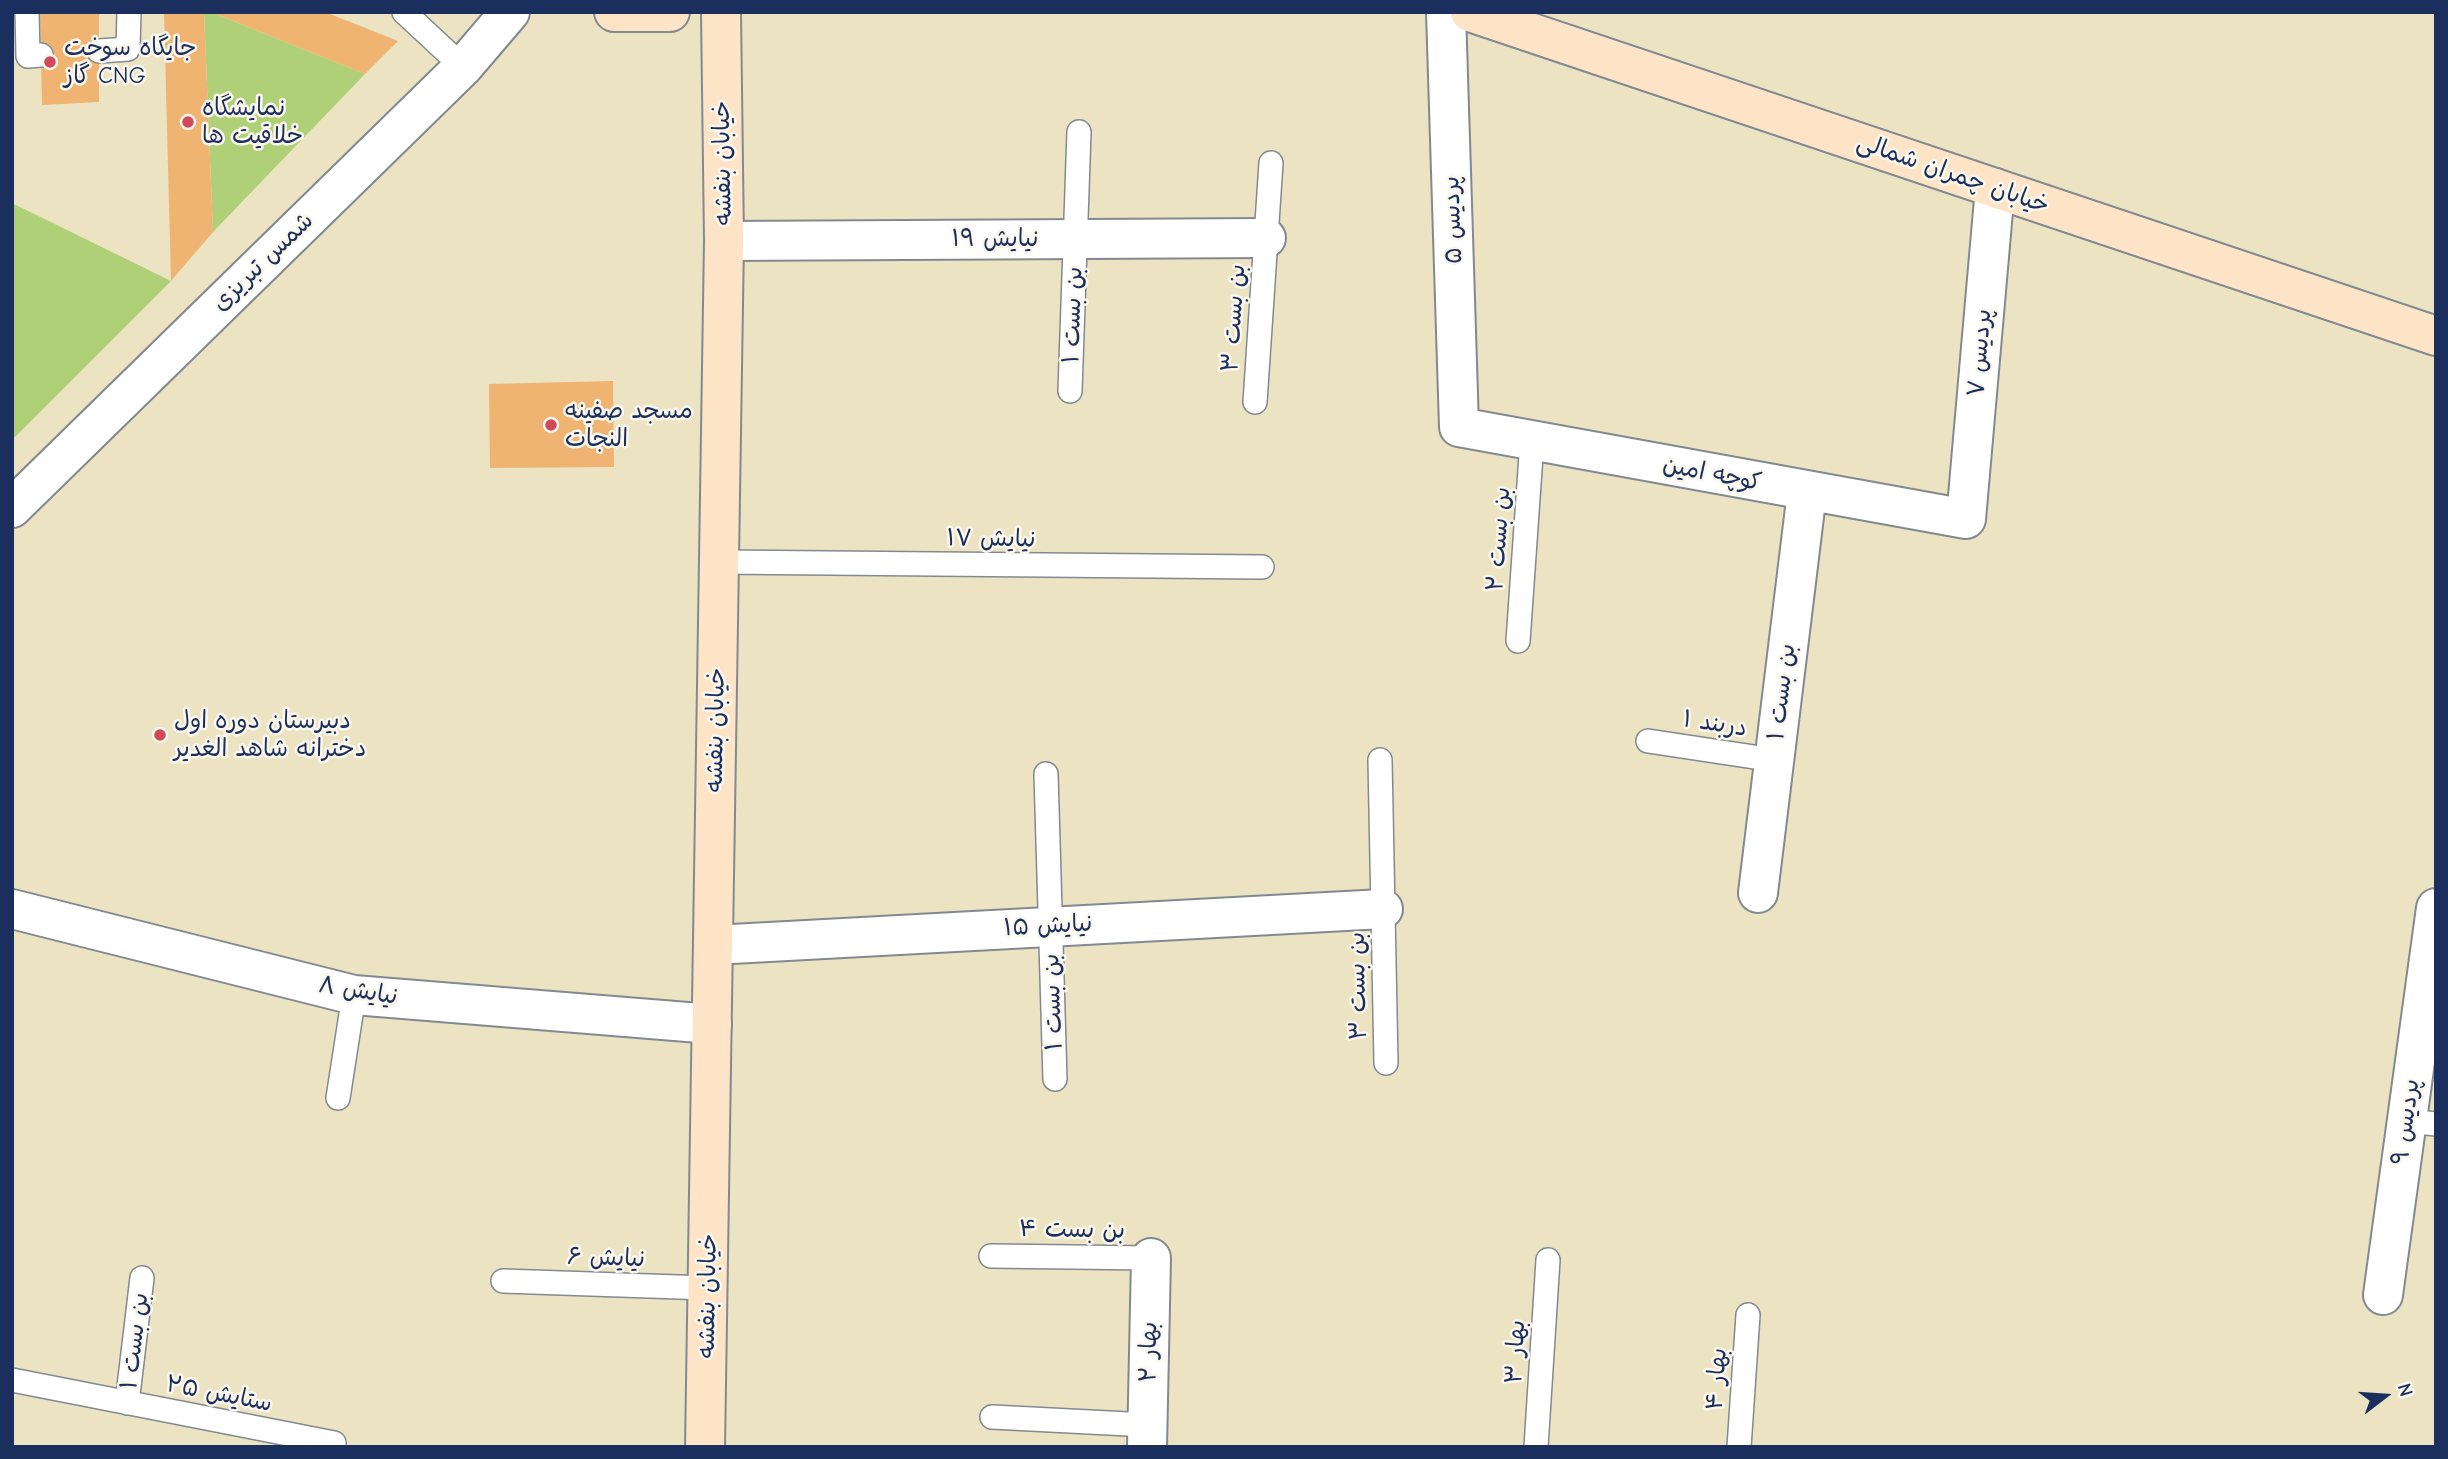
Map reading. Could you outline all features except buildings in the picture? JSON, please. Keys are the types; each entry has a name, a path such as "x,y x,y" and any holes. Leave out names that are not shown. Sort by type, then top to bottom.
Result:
{"main road":[{"path":"614,12 670,12"},
{"name":"خیابان بنفشه","path":"705,1447 724,241 721,12"},
{"name":"خیابان چمران شمالی","path":"1470,12 2436,335"}],"street":[{"name":"شمس تبریزی","path":"12,508 463,67 510,12"},
{"name":"پردیس ۵","path":"1446,12 1459,427"},
{"name":"پردیس ۷","path":"1966,519 1994,188"},
{"name":"نیایش ۱۹","path":"724,241 1266,238"},
{"name":"کوچه امین","path":"1459,427 1966,519"},
{"name":"بن بست ۱","path":"1758,893 1807,492"},
{"name":"پردیس ۹","path":"2383,1295 2421,1122 2436,908"},
{"name":"نیایش ۸","path":"12,909 354,995 712,1024"},
{"name":"نیایش ۱۵","path":"713,945 1383,909"},
{"name":"بهار ۲","path":"1147,1436 1151,1258"}],"lane":[{"path":"27,12 28,55 41,55"},
{"path":"99,51 128,50 129,12"},
{"path":"404,12 463,67"},
{"path":"1075,239 1079,132"},
{"path":"1266,238 1271,163"},
{"name":"بن بست ۳","path":"1255,402 1266,238"},
{"name":"بن بست ۱","path":"1070,391 1075,239"},
{"name":"بن بست ۲","path":"1518,641 1532,441"},
{"name":"نیایش ۱۷","path":"719,562 1262,568"},
{"name":"دربند ۱","path":"1648,741 1774,760"},
{"path":"1380,760 1383,909"},
{"path":"1046,774 1051,926"},
{"name":"بن بست ۳","path":"1383,909 1386,1063"},
{"name":"بن بست ۱","path":"1051,926 1055,1079"},
{"path":"338,1098 354,995"},
{"name":"بن بست ۴","path":"991,1256 1151,1258"},
{"name":"بهار ۳","path":"1536,1447 1548,1260"},
{"name":"بن بست ۱","path":"127,1403 142,1279"},
{"name":"نیایش ۶","path":"503,1281 708,1288"},
{"name":"بهار ۴","path":"1739,1447 1748,1315"},
{"name":"ستایش ۲۵","path":"12,1380 334,1443"},
{"path":"992,1417 1147,1436"}],"green space":[{"path":"204,12 211,12 365,74 213,232"},
{"path":"12,203 171,281 12,440"}],"place":[{"name":"جایگاه سوخت گاز CNG","path":"50,62"},
{"name":"نمایشگاه خلاقیت ها","path":"188,122"},
{"name":"مسجد صفینه النجات","path":"551,425"},
{"name":"دبیرستان دوره اول دخترانه شاهد الغدیر","path":"160,735"}]}
